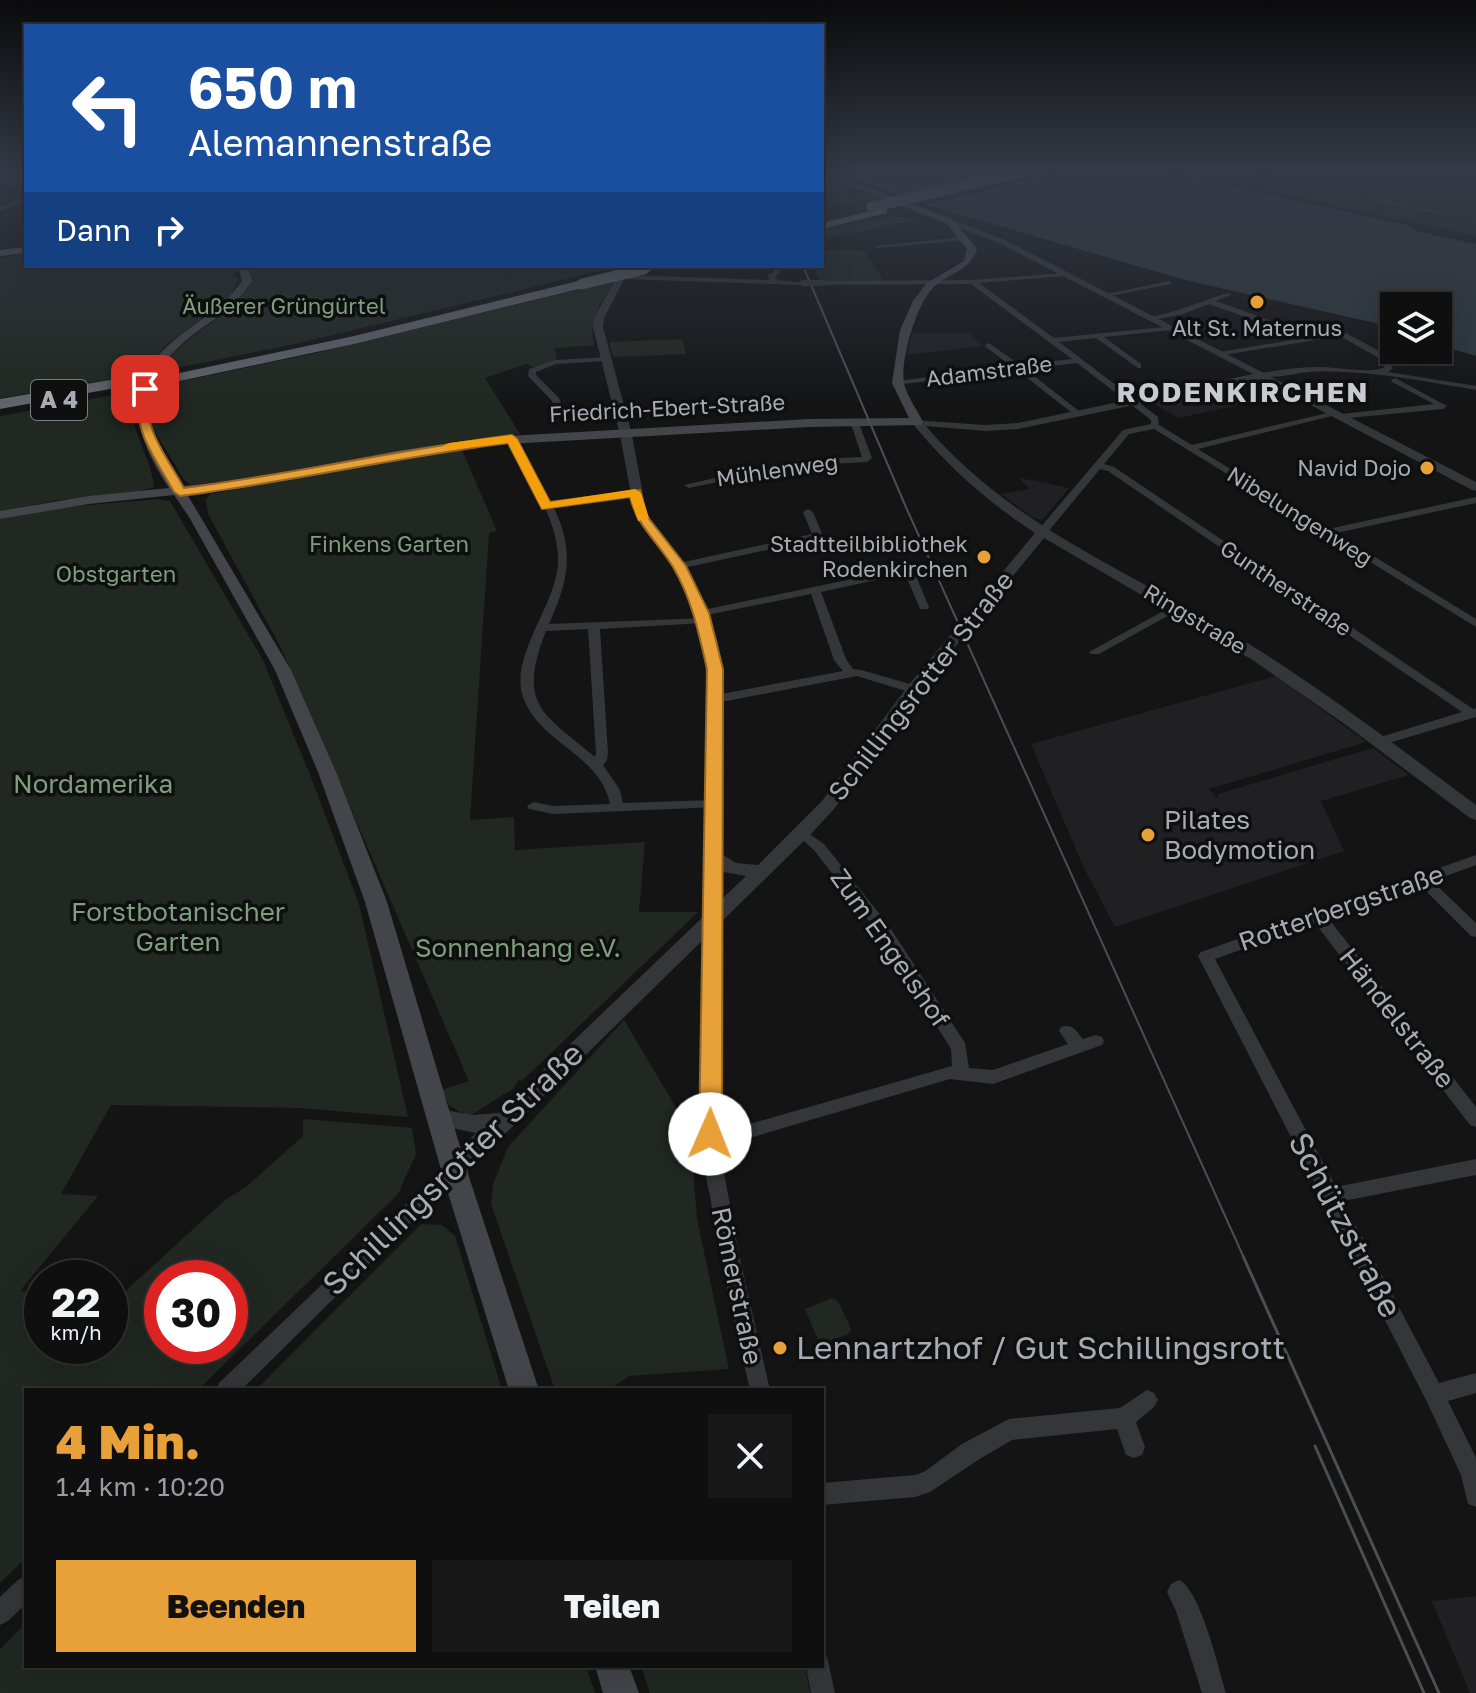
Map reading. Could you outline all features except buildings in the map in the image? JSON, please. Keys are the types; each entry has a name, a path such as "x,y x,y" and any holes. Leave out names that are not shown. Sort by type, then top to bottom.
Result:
{"highway":[{"name":"A 4","path":"582,282 628,268"},
{"name":"A 4","path":"0,411 341,343 648,268"},
{"name":"A 4","path":"0,404 123,386"}],"main road":[{"path":"917,422 898,383 905,330 918,301 933,282 972,258 972,250"},
{"path":"0,255 24,252"},
{"path":"244,268 247,281 238,297 169,350 157,365 143,394 141,408 144,425 283,670 327,772 376,902 454,1169 523,1388"},
{"name":"Friedrich-Ebert-Straße","path":"180,492 407,453 512,439 859,421 917,422"},
{"path":"0,515 63,503 180,492"},
{"path":"613,1668 621,1693"}],"street":[{"path":"1021,250 1476,487"},
{"name":"Römerstraße","path":"626,268 598,321 605,359 626,435 641,516 679,566 703,617 715,669 710,1134 729,1255 760,1388"},
{"path":"773,282 771,275 777,273 777,268"},
{"path":"622,277 803,283 973,282 1062,274"},
{"name":"Nibelungenweg","path":"973,282 1155,419 1155,426 1476,624"},
{"path":"1105,295 1169,283"},
{"path":"1152,318 1229,294"},
{"path":"1211,302 1311,338"},
{"path":"1054,340 1171,328"},
{"path":"1190,448 1337,415 1443,406 1385,372 1373,351 1341,334 1220,354"},
{"path":"1098,336 1138,366"},
{"path":"989,345 1076,413"},
{"path":"560,412 556,400 532,376 532,371 555,362 605,359"},
{"name":"Adamstraße","path":"898,383 1080,360"},
{"path":"917,422 1004,428 1305,369 1385,372 1476,388"},
{"name":"Mühlenweg","path":"689,485 795,463 866,459 859,421"},
{"name":"Ringstraße","path":"917,422 968,476 1043,531 1176,607 1279,671 1476,814"},
{"name":"Schillingsrotter Straße","path":"228,1388 802,833 837,792 913,689 1127,431 1155,426"},
{"path":"512,439 558,530 563,559 562,579 527,675 530,700 548,724 613,785 617,807"},
{"name":"Guntherstraße","path":"1098,465 1111,469 1474,713"},
{"path":"546,506 635,493"},
{"path":"1327,532 1476,500"},
{"path":"679,566 814,538 819,534 811,524 808,512"},
{"path":"544,628 594,628 703,617 892,572 911,576 924,607"},
{"path":"815,589 840,660 850,673"},
{"path":"1095,652 1176,607"},
{"path":"594,628 602,753 601,760 594,765"},
{"path":"716,699 850,673 913,689"},
{"path":"1378,742 1474,713"},
{"path":"534,806 553,810 714,804"},
{"name":"Zum Engelshof","path":"802,833 819,847 884,930 959,1048 961,1071"},
{"path":"714,858 732,869 762,871"},
{"name":"Rotterbergstraße","path":"1206,956 1476,860"},
{"path":"1422,879 1476,932"},
{"name":"Händelstraße","path":"1318,916 1476,1120"},
{"path":"681,948 696,949 712,957"},
{"name":"Schützstraße","path":"1206,956 1434,1395 1472,1473 1476,1496"},
{"path":"710,1134 753,1130 961,1071 993,1077 1088,1043 1067,1031"},
{"path":"440,1118 472,1124 506,1121"},
{"path":"1330,1196 1476,1167"},
{"path":"1434,1395 1476,1383"},
{"path":"824,1494 915,1486 930,1481 970,1452 1009,1430 1124,1418 1147,1400"},
{"path":"1124,1418 1134,1447"},
{"path":"0,1613 24,1590"},
{"path":"1179,1592 1187,1607 1214,1693"},
{"path":"818,1668 823,1693"}],"shaded area":[{"path":"1082,250 1476,250 1476,356 1452,349 1452,292 1380,292 1380,324 1185,280"},
{"path":"912,333 969,333 983,346 907,355"},
{"path":"1217,386 1249,403 1178,418 1148,400"},
{"path":"1019,478 1069,488 1042,520 1033,518 1001,494 1030,489"},
{"path":"1276,676 1366,742 1209,789 1217,798 1218,794 1373,748 1409,775 1321,801 1344,851 1115,927 1084,868 1031,744"},
{"path":"1476,1596 1476,1693 1470,1693 1432,1601"}],"green space":[{"path":"824,250 855,250 864,251 884,282 820,282 814,268 824,268"},
{"path":"24,254 24,268 235,268 237,271 232,276 239,278 230,297 166,345 143,374 0,398 0,258"},
{"name":"Äußerer Grüngürtel","path":"248,268 612,268 295,344 161,371 182,345 232,306 244,293 250,279"},
{"path":"614,281 594,319 594,345 555,348 557,360 534,367 526,364 485,378 520,434 452,442 260,478 191,485 185,481 150,424 147,407 152,387 308,355"},
{"path":"683,339 686,354 613,357 609,342"},
{"path":"135,391 133,417 154,487 0,512 0,416"},
{"name":"Sonnenhang e.V.","path":"461,448 497,531 489,533 470,820 514,817 515,850 645,842 639,912 698,912 522,1081 519,1080 514,1088 468,1117 449,1105 442,1090 469,1081 281,648 208,514 206,499 211,494"},
{"name":"Forstbotanischer Garten","path":"159,499 170,501 263,660 311,777 359,904 408,1117 300,1108 111,1105 61,1194 98,1196 45,1260 24,1260 24,1286 20,1291 24,1291 24,1364 128,1364 128,1289 144,1274 144,1364 225,1364 200,1388 24,1388 24,1560 0,1583 0,519 67,507"},
{"path":"624,1020 690,1131 697,1219 729,1369 629,1376 612,1388 554,1388 491,1204 493,1184 508,1147"},
{"name":"Forstbotanischer Garten","path":"303,1119 412,1128 416,1154 398,1194 248,1341 248,1260 159,1260 225,1200 246,1187 303,1136"},
{"path":"421,1224 442,1225 455,1236 501,1388 258,1388"},
{"path":"832,1298 838,1301 851,1329 848,1334 822,1344 805,1309"},
{"path":"24,1625 24,1668 587,1668 595,1693 0,1693 0,1649"},
{"path":"642,1668 805,1668 810,1693 650,1693"}],"tram line":[{"path":"804,268 905,505 1244,1258"},
{"path":"1243,1256 1439,1693"},
{"path":"1315,1446 1424,1693"}],"slow traffic":[{"path":"449,446 512,439 546,506 635,493 643,518"}],"place":[{"name":"Alt St. Maternus","path":"1257,302"},
{"name":"Navid Dojo","path":"1427,468"},
{"name":"Stadtteilbibliothek Rodenkirchen","path":"984,557"},
{"name":"Pilates Bodymotion","path":"1148,835"},
{"name":"Lennartzhof / Gut Schillingsrott","path":"780,1348"}],"district":[{"name":"RODENKIRCHEN","path":"1243,392"}],"route":[{"path":"145,389 141,408 144,425 180,492 243,484 431,449 512,439 546,506 635,493 641,516 679,566 702,613 715,669 710,1134"}],"park label":[{"name":"Finkens Garten","path":"389,544"},
{"name":"Obstgarten","path":"116,574"},
{"name":"Nordamerika","path":"93,784"}]}
